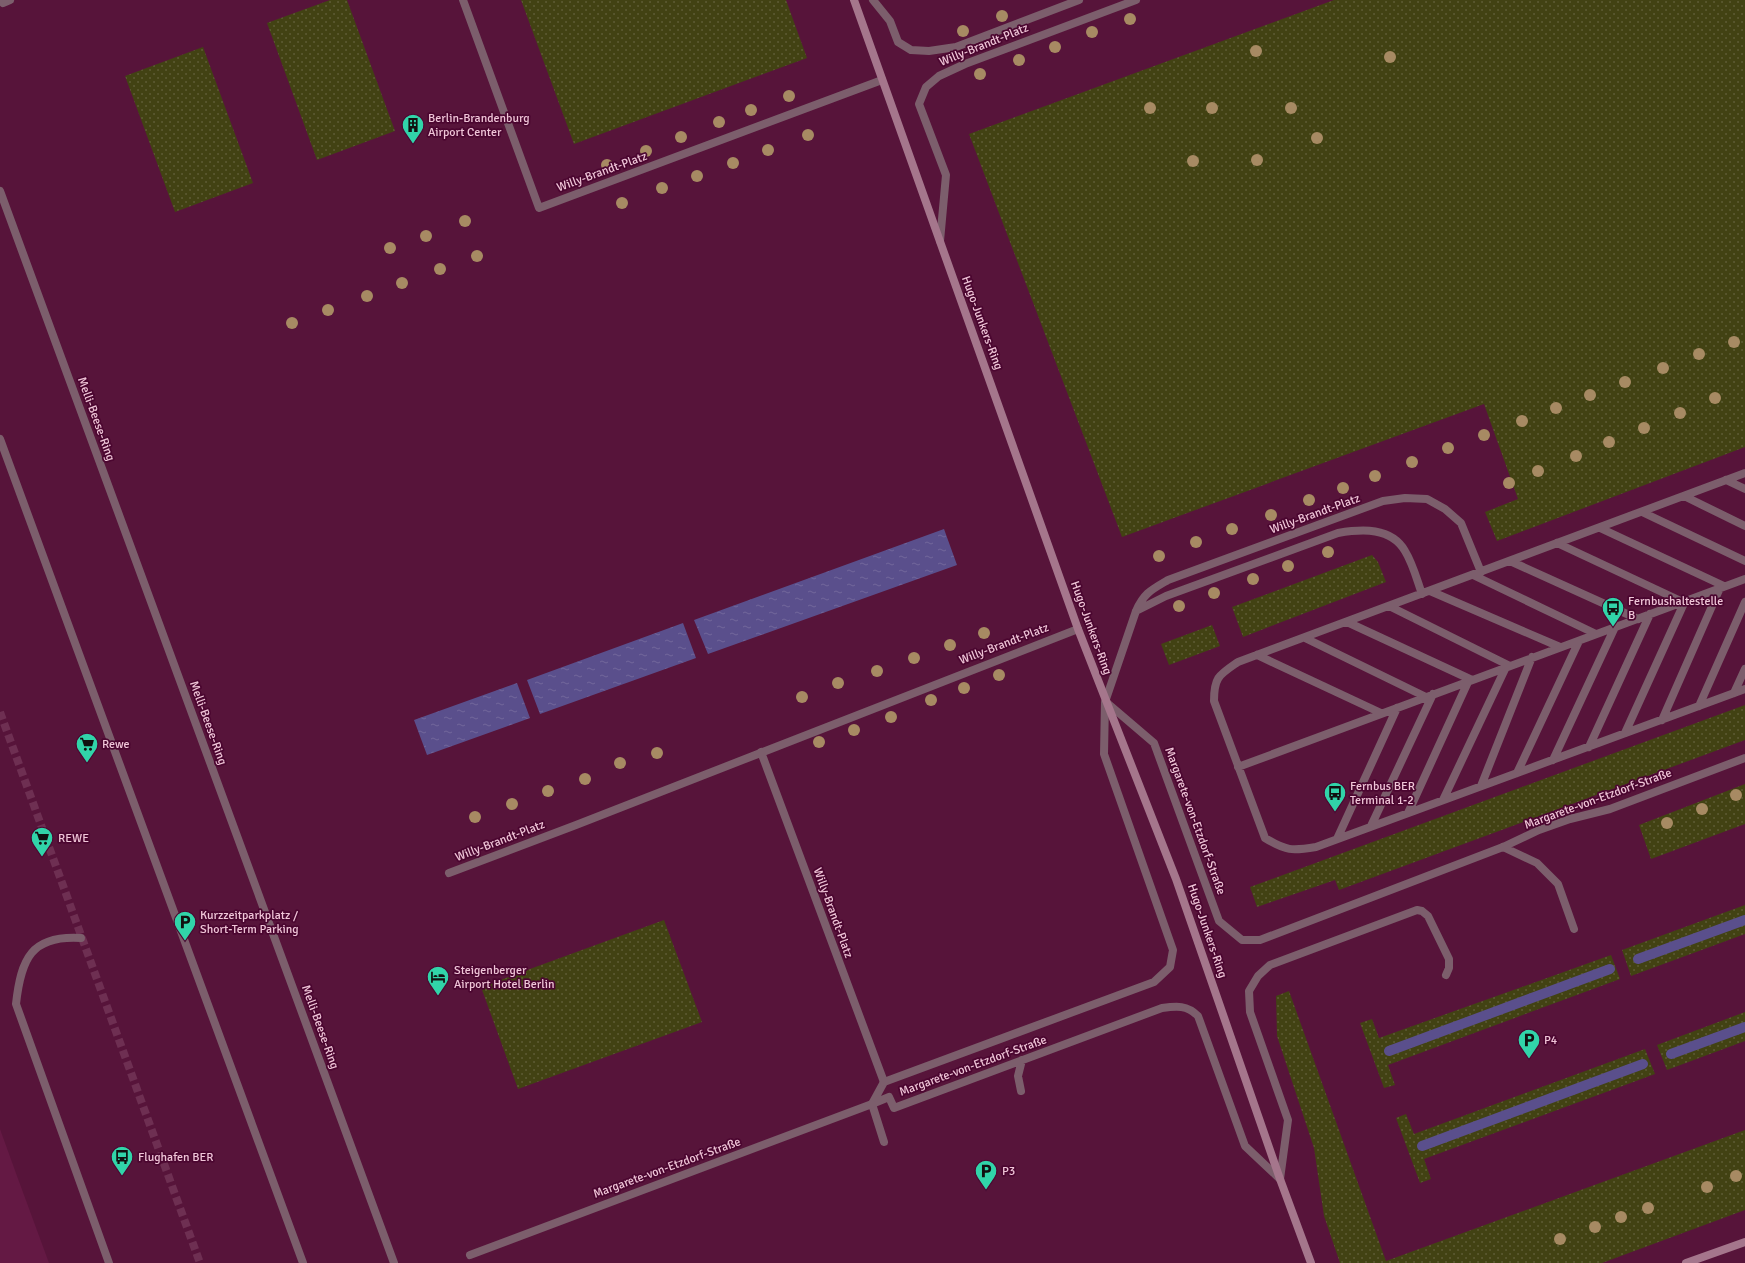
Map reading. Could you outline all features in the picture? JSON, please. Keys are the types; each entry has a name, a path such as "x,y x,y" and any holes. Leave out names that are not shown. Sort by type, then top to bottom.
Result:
{"street":[{"name":"Willy-Brandt-Platz","path":"463,0 539,208 882,80"},
{"name":"Hugo-Junkers-Ring","path":"854,0 1105,702 1176,879 1280,1180 1311,1263"},
{"name":"Willy-Brandt-Platz","path":"873,0 890,21 898,42 911,50 929,51 956,46 1079,0"},
{"name":"Willy-Brandt-Platz","path":"940,241 946,175 919,104 926,87 939,76 965,64 1136,0"},
{"name":"Melli-Beese-Ring","path":"0,191 394,1263"},
{"path":"0,439 303,1263"},
{"path":"1745,473 1238,662 1223,672 1214,685 1214,701 1265,838 1281,848 1296,850 1316,847 1745,689"},
{"path":"1726,480 1745,489"},
{"path":"1684,496 1745,526"},
{"name":"Willy-Brandt-Platz","path":"1105,702 1136,611 1142,598 1151,590 1168,580 1383,501 1405,498 1427,499 1445,509 1461,523 1477,574"},
{"path":"1642,512 1745,561"},
{"path":"1600,528 1722,587"},
{"path":"1136,611 1166,596 1338,533 1357,530 1377,531 1395,539 1405,550 1422,594"},
{"path":"1557,543 1684,602"},
{"path":"1510,561 1638,618"},
{"path":"1477,574 1596,634"},
{"path":"1238,767 1745,579"},
{"path":"1662,720 1722,587"},
{"path":"1430,591 1560,647"},
{"path":"1625,733 1684,602"},
{"path":"1699,706 1745,602"},
{"path":"1389,606 1508,667"},
{"path":"1589,746 1650,614"},
{"path":"1347,622 1470,681"},
{"path":"1553,760 1615,627"},
{"name":"Willy-Brandt-Platz","path":"449,873 576,825 1078,628"},
{"path":"1305,638 1430,696"},
{"path":"1517,773 1579,641"},
{"path":"1257,655 1381,713"},
{"path":"1481,786 1532,657"},
{"path":"1443,800 1508,667"},
{"path":"1734,693 1745,669"},
{"path":"1408,813 1470,681"},
{"path":"1371,826 1430,696"},
{"name":"Margarete-von-Etzdorf-Straße","path":"1105,702 1154,743 1219,921 1242,940 1260,940 1503,847 1539,830 1570,819 1610,809 1745,758"},
{"name":"Margarete-von-Etzdorf-Straße","path":"872,1104 884,1082 1154,982 1170,967 1173,950 1104,754 1105,702"},
{"path":"1337,839 1397,708"},
{"name":"Willy-Brandt-Platz","path":"761,752 889,1097"},
{"path":"1503,847 1537,864 1558,884 1574,929"},
{"path":"1280,1180 1288,1120 1250,1012 1249,991 1258,976 1270,964 1417,910 1422,911 1428,916 1449,959 1449,968 1446,975"},
{"path":"81,938 65,937 46,941 32,952 19,979 16,1004 109,1263"},
{"name":"Margarete-von-Etzdorf-Straße","path":"470,1255 889,1097 894,1108 1162,1008 1175,1006 1191,1008 1198,1016 1245,1146 1280,1180"},
{"path":"1021,1091 1018,1076 1022,1060"},
{"path":"872,1104 884,1142"},
{"path":"1686,1263 1745,1242"}],"shaded area":[{"path":"330,0 347,0 395,131 317,160 267,23"},
{"path":"521,0 786,0 807,58 574,144"},
{"path":"1334,0 1745,0 1745,447 1497,541 1485,512 1518,499 1484,404 1122,537 969,134"},
{"path":"203,47 253,183 175,212 125,76"},
{"path":"1372,555 1378,562 1386,582 1243,637 1232,607"},
{"path":"1212,625 1220,646 1169,665 1161,644"},
{"path":"1745,705 1745,740 1339,890 1335,880 1257,907 1250,887"},
{"path":"1745,784 1745,824 1651,859 1639,825"},
{"path":"1745,905 1745,934 1631,976 1622,950"},
{"path":"664,920 702,1022 518,1089 481,987"},
{"path":"1611,955 1620,979 1388,1065 1395,1085 1384,1088 1360,1023 1372,1019 1379,1038"},
{"path":"1289,991 1386,1261 1745,1130 1745,1210 1602,1263 1340,1263 1324,1216 1314,1148 1277,1036 1276,996"},
{"path":"1745,1012 1745,1041 1667,1070 1657,1045"},
{"path":"1645,1049 1655,1074 1424,1159 1431,1179 1420,1183 1396,1118 1406,1114 1414,1134"},
{"path":"0,1129 17,1176 49,1263 0,1263"}],"water":[{"path":"944,529 957,565 708,654 694,620"},
{"path":"683,623 696,658 540,714 527,680"},
{"path":"517,683 530,718 427,755 414,720"}],"waterway":[{"path":"1638,959 1745,920"},
{"path":"1389,1051 1610,969"},
{"path":"1671,1054 1745,1027"},
{"path":"1422,1146 1643,1064"}],"tunnel":[{"path":"0,712 200,1263"}],"place":[{"name":"Berlin-Brandenburg Airport Center","path":"413,144"},
{"name":"Fernbushaltestelle B","path":"1613,628"},
{"name":"Rewe","path":"87,764"},
{"name":"Fernbus BER Terminal 1-2","path":"1335,812"},
{"name":"REWE","path":"42,858"},
{"name":"Kurzzeitparkplatz / Short-Term Parking","path":"185,942"},
{"name":"Steigenberger Airport Hotel Berlin","path":"438,996"},
{"name":"P4","path":"1529,1060"},
{"name":"Flughafen BER","path":"122,1176"},
{"name":"P3","path":"986,1190"}]}
